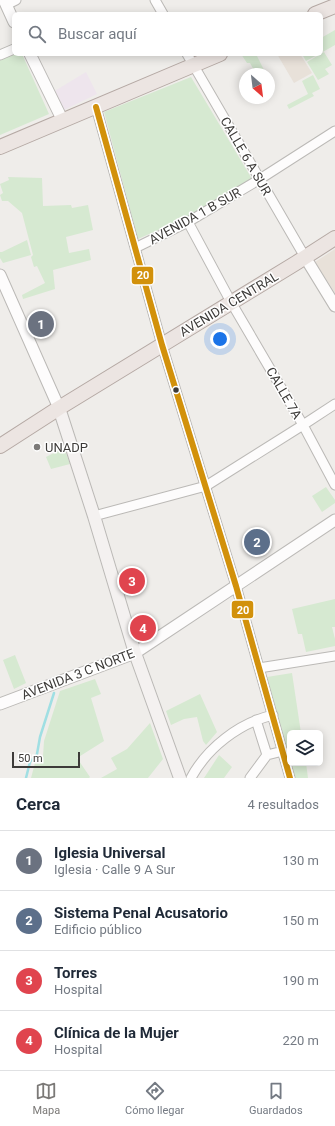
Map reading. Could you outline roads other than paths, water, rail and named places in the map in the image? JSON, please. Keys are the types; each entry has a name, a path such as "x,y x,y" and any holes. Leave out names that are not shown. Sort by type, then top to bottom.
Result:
{"main road":[{"path":"320,12 335,6"},
{"path":"0,147 96,107 191,60 210,56"},
{"name":"AVENIDA CENTRAL","path":"0,446 335,238"},
{"path":"60,408 135,653 180,778"}],"street":[{"path":"155,0 162,12"},
{"path":"9,2 12,14"},
{"path":"0,55 12,50"},
{"path":"31,56 63,121"},
{"name":"CALLE 6 A SUR","path":"191,60 305,257"},
{"path":"96,107 162,345 236,586 290,778"},
{"name":"AVENIDA 1 B SUR","path":"135,248 188,222 260,179 335,131"},
{"name":"CALLE 7A","path":"188,222 231,302 303,425 335,485"},
{"path":"305,257 335,306"},
{"path":"0,275 60,408"},
{"path":"94,516 206,486 335,404"},
{"name":"AVENIDA 3 C NORTE","path":"0,704 135,653 335,520"},
{"path":"259,668 335,656"},
{"path":"191,778 201,762 230,734 256,720 272,715"},
{"path":"256,720 267,755"},
{"path":"250,778 267,755 282,751"}],"waterway":[{"path":"26,778 30,762 37,754 40,737 54,693"}],"place":[{"name":"Iglesia Universal","path":"41,324"},
{"name":"UNADP","path":"37,447"},
{"name":"Sistema Penal Acusatorio","path":"257,542"},
{"name":"Torres","path":"132,581"},
{"name":"Clínica de la Mujer","path":"143,628"}]}
